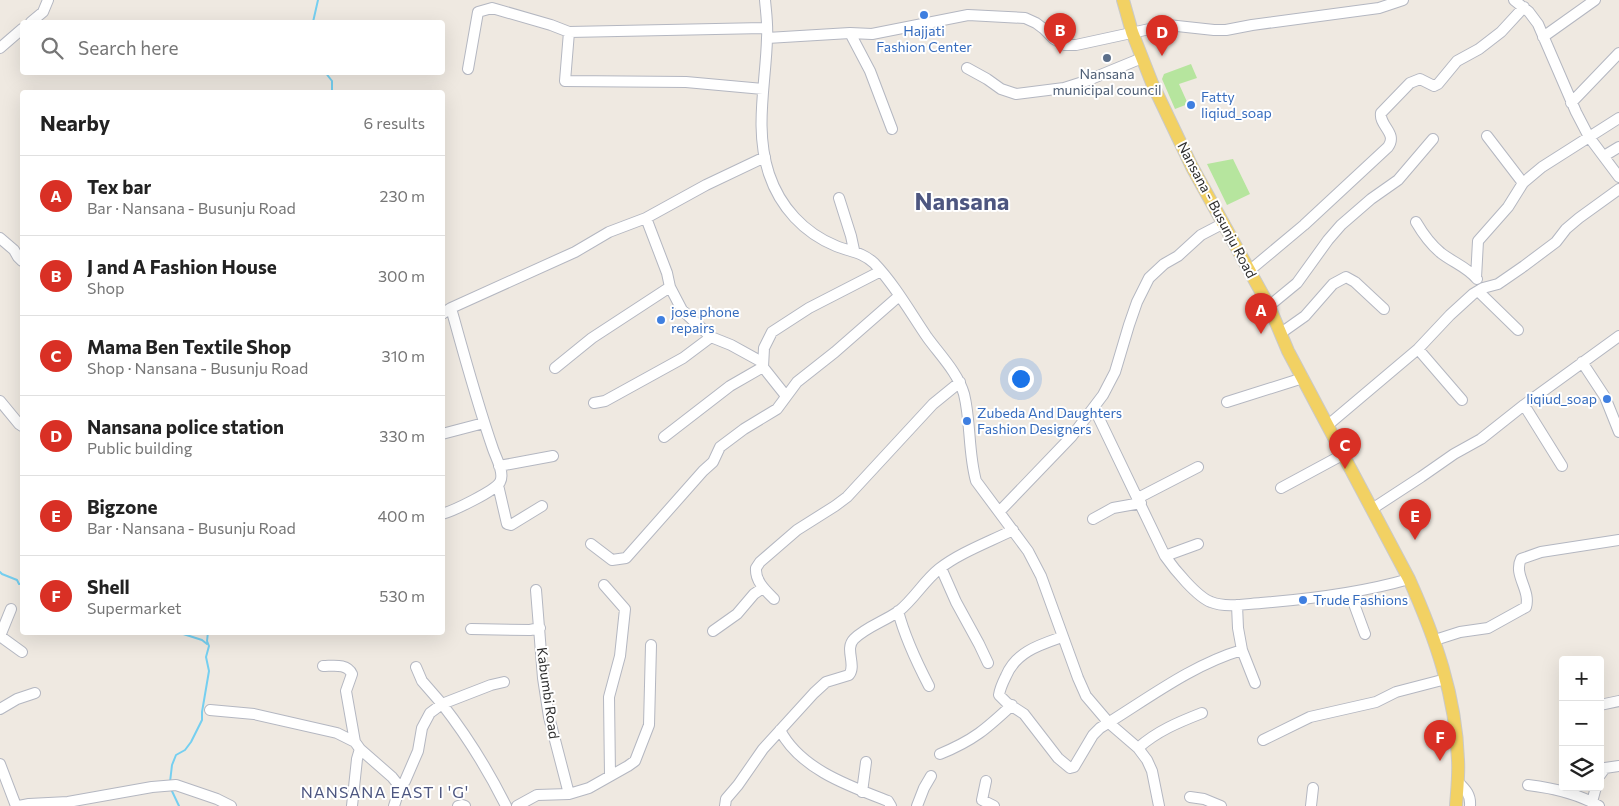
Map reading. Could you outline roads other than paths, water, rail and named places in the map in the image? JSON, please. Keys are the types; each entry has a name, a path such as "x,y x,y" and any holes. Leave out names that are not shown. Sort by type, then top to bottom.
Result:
{"main road":[{"name":"Nansana - Busunju Road","path":"1123,0 1132,32 1152,83 1192,167 1269,306 1303,378 1409,579 1435,640 1454,709 1458,761 1456,806"}],"street":[{"path":"34,20 44,12 48,0"},
{"path":"765,0 767,33 761,108 761,136 769,174 781,199 788,212 799,223 828,242 839,247 854,250 871,261 881,271 960,382 967,412 972,467 976,480 1013,530 1036,556 1062,636 1086,696 1109,722 1138,748 1147,760 1152,771 1159,806"},
{"path":"468,69 478,12 492,8 569,32 872,34 968,15 1025,18 1044,29 1054,40 1065,45 1168,25 1226,30 1379,8 1403,0"},
{"path":"1514,0 1534,18 1571,103 1589,137 1619,177"},
{"path":"1543,37 1595,0"},
{"path":"1249,271 1388,147 1392,136 1380,118 1381,113 1410,83 1420,79 1434,86 1438,84 1457,62 1479,49 1501,32 1524,7"},
{"path":"0,48 20,31"},
{"path":"569,32 565,81 686,82 763,89"},
{"path":"850,33 870,71 892,129"},
{"path":"1571,103 1619,53"},
{"path":"967,68 1002,89 1016,94 1064,88 1142,58"},
{"path":"1476,278 1478,241 1508,207 1523,183 1542,167 1619,118"},
{"path":"1487,136 1523,183"},
{"path":"1269,306 1297,283 1341,225 1371,199 1398,180 1433,139"},
{"path":"1604,156 1619,147"},
{"path":"542,506 511,525 507,524 498,485 500,480 499,466 447,311 575,252 608,232 646,218 706,185 765,157"},
{"path":"1328,425 1418,350 1450,315 1481,290 1498,284 1524,266 1556,242 1566,229 1579,218 1619,189"},
{"path":"839,198 852,236 854,250"},
{"path":"646,218 667,273 670,287 682,310 711,336 731,345 762,364 786,396"},
{"path":"1416,222 1431,244 1469,270 1476,278 1481,290 1518,330"},
{"path":"1000,511 1072,436 1103,395 1116,372 1137,302 1149,278 1164,264 1178,256 1201,235 1224,223"},
{"path":"0,238 14,250 20,259"},
{"path":"664,438 730,386 762,364 764,348 772,332 810,308 881,271"},
{"path":"1281,333 1305,316 1333,284 1346,277 1384,308"},
{"path":"556,368 592,338 670,287"},
{"path":"591,544 612,560 626,558 713,462 720,447 744,429 777,409 797,382 835,352 899,296"},
{"path":"594,403 605,400 683,358 711,336"},
{"path":"1372,508 1454,454 1481,439 1524,405 1619,336"},
{"path":"1418,350 1462,400"},
{"path":"1582,362 1605,397 1619,432"},
{"path":"1227,402 1303,378"},
{"path":"774,599 763,588 755,573 760,562 797,530 847,497 933,404 960,382"},
{"path":"0,400 20,425"},
{"path":"1524,405 1562,466"},
{"path":"1094,408 1165,556 1176,571 1203,597 1211,602 1237,605 1293,600 1350,593 1382,587 1409,579"},
{"path":"445,433 484,422"},
{"path":"1281,488 1344,454"},
{"path":"499,466 553,456"},
{"path":"1093,519 1113,508 1139,501 1198,467"},
{"path":"445,513 462,506 498,485"},
{"path":"725,806 726,799 763,749 780,730 826,682 851,673 850,650 852,640 898,611 941,568 1013,530"},
{"path":"1435,640 1460,632 1488,628 1526,607 1528,600 1518,567 1521,559 1541,552 1619,540"},
{"path":"1165,556 1198,544"},
{"path":"941,568 988,664"},
{"path":"604,586 625,609 620,656 609,697 610,775"},
{"path":"713,631 738,614 754,594 763,588"},
{"name":"Kabumbi Road","path":"536,590 549,717 569,794"},
{"path":"1350,593 1365,634"},
{"path":"1237,605 1238,628 1242,650 1256,683"},
{"path":"11,609 0,636 22,652"},
{"path":"898,611 913,654 929,686"},
{"path":"470,629 530,630 540,628"},
{"path":"1062,636 1038,645 1023,654 1010,666 999,694 1002,699 1029,719 1058,758 1070,768 1074,767 1100,728 1179,679 1213,661 1242,650"},
{"path":"517,806 544,793 569,794 588,788 635,761 649,725 651,645"},
{"path":"323,666 345,667 352,674 346,690 358,746 352,806"},
{"path":"416,668 422,681 470,742 506,806"},
{"path":"1263,740 1310,717 1376,702 1396,692 1446,679"},
{"path":"394,806 400,786 405,781 418,752 422,728 430,712 442,704 491,685 504,682"},
{"path":"0,709 17,699 35,693"},
{"path":"1604,704 1619,701"},
{"path":"940,754 963,745 982,733 1012,705"},
{"path":"210,710 254,714 337,733 358,746 400,786"},
{"path":"1138,748 1165,728 1202,712"},
{"path":"780,730 789,746 813,766 862,792 888,801 891,806"},
{"path":"862,792 866,762"},
{"path":"0,764 17,806 68,802 172,785 217,799 230,806"},
{"path":"1604,770 1619,766"},
{"path":"918,806 931,776"},
{"path":"1457,781 1467,790 1470,806"},
{"path":"986,782 982,800 994,806"},
{"path":"1528,785 1559,789"},
{"path":"1311,806 1313,788"},
{"path":"1573,791 1595,804 1596,791"},
{"path":"1190,797 1221,806"},
{"path":"458,806 465,806"}],"waterway":[{"path":"313,20 318,0"},
{"path":"327,75 332,81 332,90"},
{"path":"0,572 17,580 20,584"},
{"path":"186,635 202,640 207,644"},
{"path":"170,782 172,765 176,755 185,750 191,742 202,720 209,671 206,657 209,646 208,635"},
{"path":"171,789 179,806"}],"place":[{"name":"Hajjati Fashion Center","path":"924,15"},
{"name":"J and A Fashion House","path":"1060,54"},
{"name":"Nansana police station","path":"1162,56"},
{"name":"Nansana municipal council","path":"1107,58"},
{"name":"Fatty liqiud_soap","path":"1191,105"},
{"name":"jose phone repairs","path":"661,320"},
{"name":"Tex bar","path":"1261,334"},
{"name":"liqiud_soap","path":"1607,399"},
{"name":"Zubeda And Daughters Fashion Designers","path":"967,421"},
{"name":"Mama Ben Textile Shop","path":"1345,469"},
{"name":"Bigzone","path":"1415,540"},
{"name":"Trude Fashions","path":"1303,600"},
{"name":"Shell","path":"1440,761"}],"district":[{"name":"Nansana","path":"962,202"},
{"name":"NANSANA EAST I 'G'","path":"385,792"}]}
